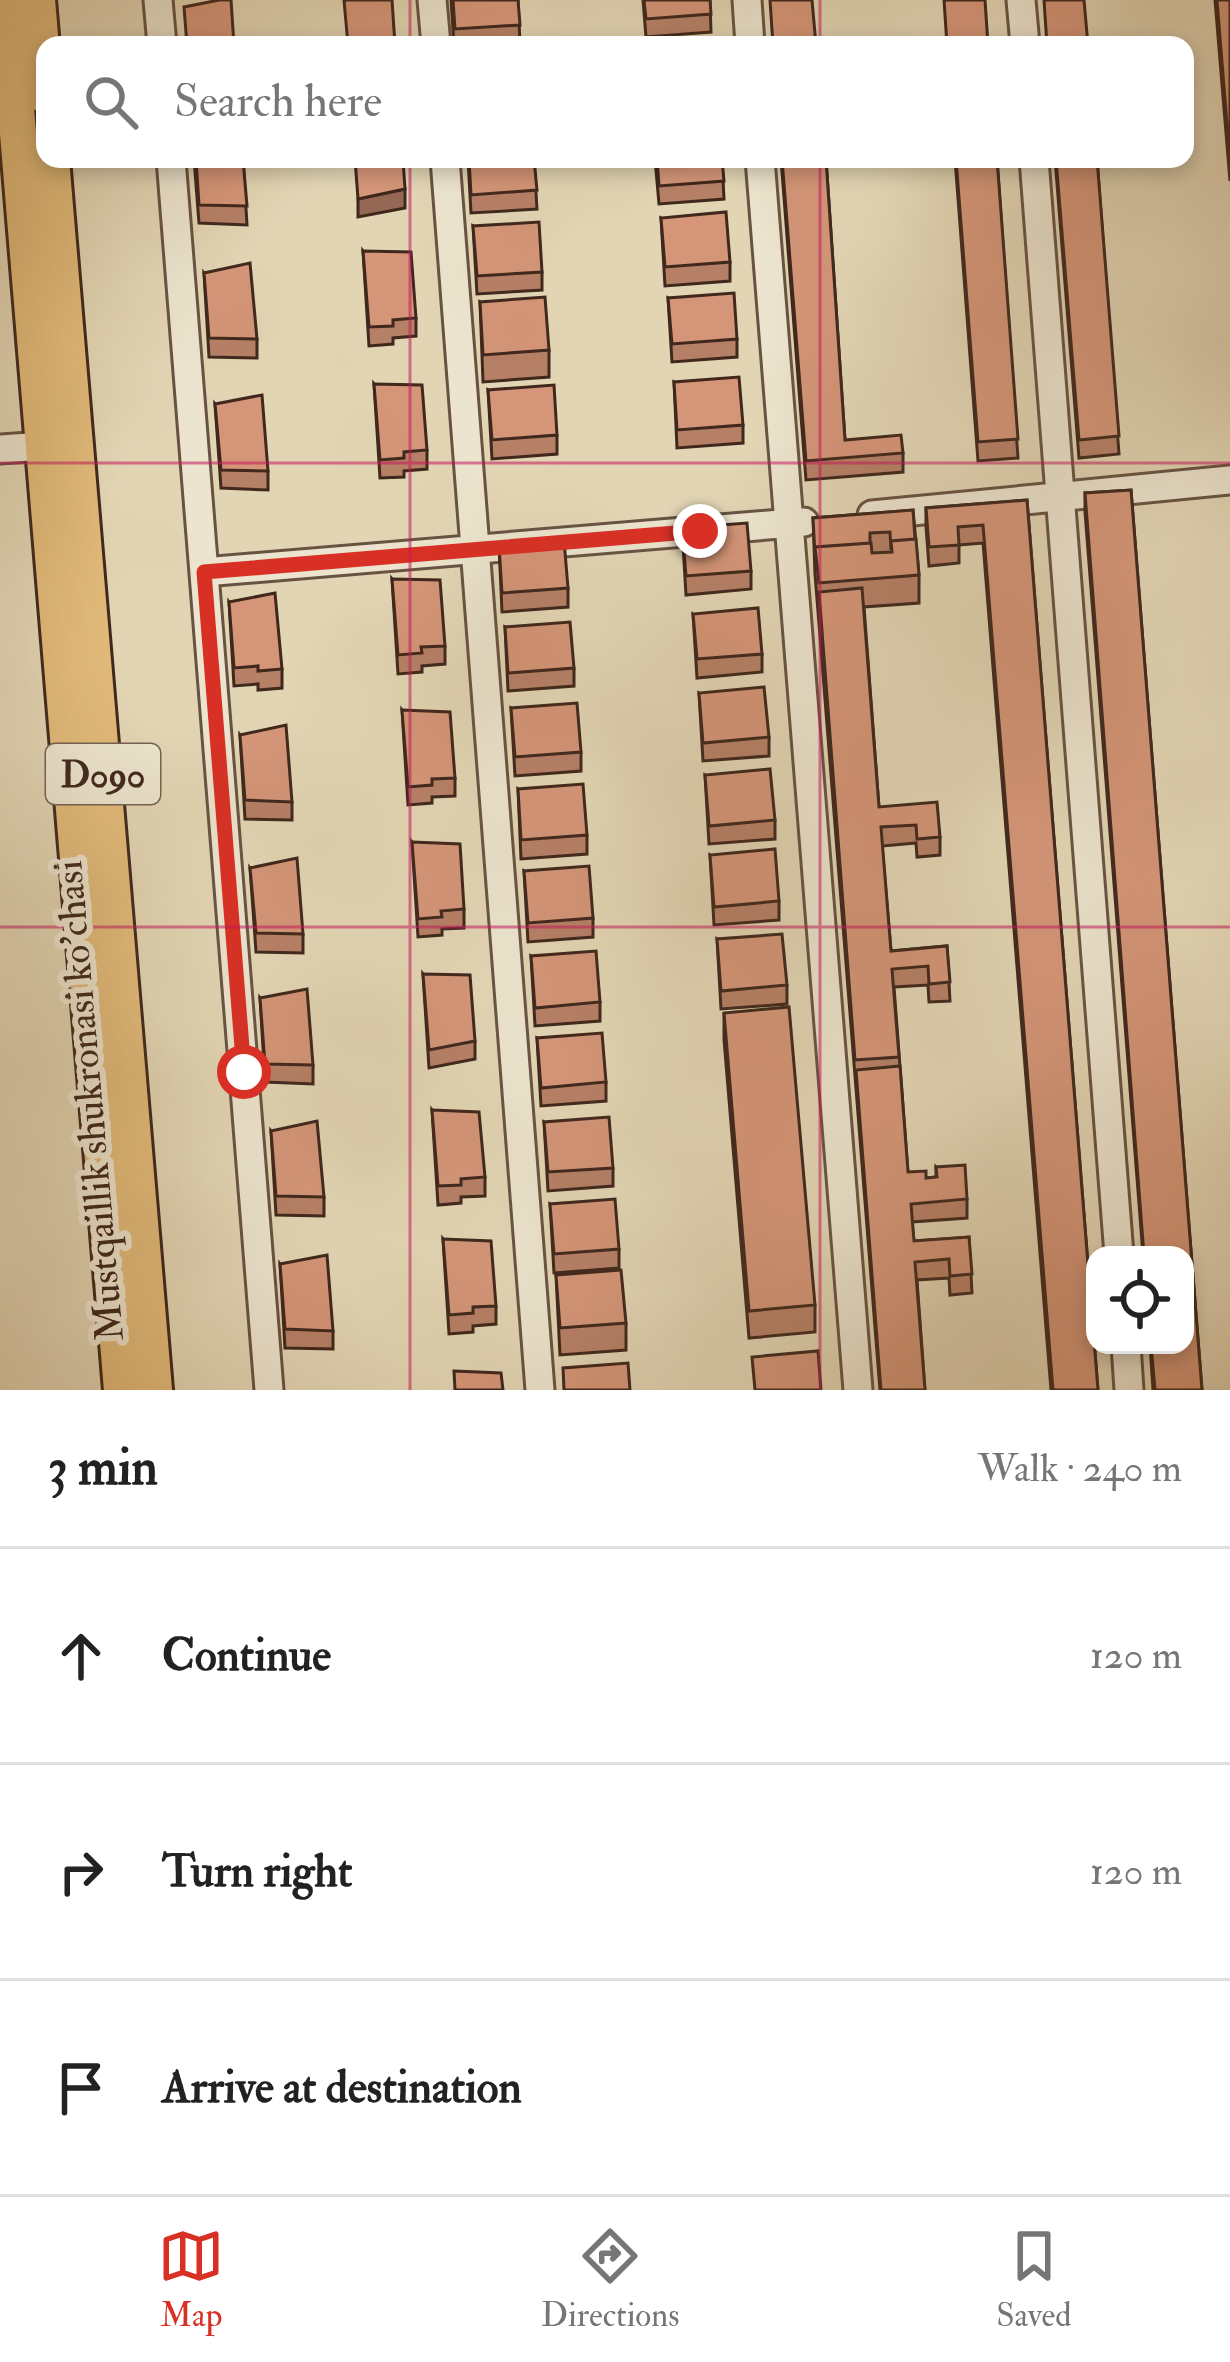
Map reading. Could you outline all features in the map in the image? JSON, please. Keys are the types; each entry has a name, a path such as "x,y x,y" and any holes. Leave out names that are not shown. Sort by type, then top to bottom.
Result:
{"main road":[{"name":"Mustqaillik shukronasi ko'chasi","path":"7,0 122,1390"},
{"path":"37,0 40,36"},
{"name":"Mustqaillik shukronasi ko'chasi","path":"51,168 154,1390"}],"street":[{"path":"158,0 160,36"},
{"path":"432,0 435,36"},
{"path":"747,0 749,36"},
{"path":"1021,0 1024,36"},
{"path":"172,168 269,1390"},
{"path":"446,168 540,1390"},
{"path":"761,168 858,1390"},
{"path":"1035,168 1118,1246"},
{"path":"0,449 44,446"},
{"path":"204,572 790,524 1230,480"},
{"path":"1127,1354 1129,1390"}],"building":[{"path":"231,0 233,36 186,36 184,7"},
{"path":"344,0 392,0 394,36 347,36"},
{"path":"453,0 518,0 520,25 455,29"},
{"path":"644,0 710,0 711,14 646,19"},
{"path":"770,0 812,0 815,36 772,36"},
{"path":"944,0 985,0 987,36 946,36"},
{"path":"1044,0 1084,0 1087,36 1046,36"},
{"path":"1217,0 1230,0 1230,162"},
{"path":"197,168 244,168 247,206 199,205"},
{"path":"356,168 404,168 405,189 358,199"},
{"path":"470,168 535,168 537,190 471,195"},
{"path":"658,168 723,168 724,181 659,186"},
{"path":"783,168 827,168 845,440 901,435 903,453 806,461"},
{"path":"957,168 998,168 1018,439 978,442"},
{"path":"1057,168 1098,168 1119,436 1079,440"},
{"path":"726,212 730,262 665,267 661,218"},
{"path":"539,222 542,272 477,276 473,226"},
{"path":"363,251 411,252 416,318 369,327"},
{"path":"250,263 257,339 209,338 204,273"},
{"path":"734,293 737,339 672,344 668,298"},
{"path":"545,297 549,350 483,355 480,302"},
{"path":"739,377 743,425 677,430 674,382"},
{"path":"374,384 422,385 427,450 380,460"},
{"path":"554,385 557,435 492,440 488,390"},
{"path":"262,395 268,471 221,470 215,404"},
{"path":"1131,490 1191,1246 1143,1246 1085,493"},
{"path":"1027,500 1087,1246 1086,1354 1095,1354 1098,1390 1053,1390 983,525 958,527 959,545 929,547 926,508"},
{"path":"913,510 915,539 891,541 891,550 890,532 870,533 870,543 815,547 815,555 813,518"},
{"path":"747,523 751,571 686,576 682,528"},
{"path":"916,539 919,575 819,583 815,547 871,543 872,553 892,552 891,541"},
{"path":"564,540 568,588 502,593 499,545"},
{"path":"392,579 440,580 445,646 398,655"},
{"path":"862,588 879,807 937,802 940,837 917,839 916,825 881,827 891,951 947,946 950,982 929,984 928,966 892,969 899,1057 855,1060 819,592"},
{"path":"275,593 282,669 234,668 229,602"},
{"path":"758,608 762,654 697,659 693,614"},
{"path":"570,622 574,668 508,673 505,627"},
{"path":"764,687 769,737 703,743 699,693"},
{"path":"577,703 581,752 515,757 511,708"},
{"path":"402,710 450,712 455,778 408,787"},
{"path":"286,725 292,802 245,800 240,735"},
{"path":"770,769 775,820 709,826 705,775"},
{"path":"583,784 587,835 521,840 518,789"},
{"path":"412,842 460,844 464,909 418,919"},
{"path":"775,849 779,901 714,907 710,855"},
{"path":"297,858 303,934 256,933 250,868"},
{"path":"589,866 593,918 528,923 524,871"},
{"path":"782,934 787,985 721,991 717,939"},
{"path":"596,951 600,1002 535,1008 531,956"},
{"path":"423,974 470,975 475,1041 429,1050"},
{"path":"307,989 313,1065 265,1064 260,998"},
{"path":"789,1007 815,1305 749,1311 724,1013"},
{"path":"602,1033 606,1082 541,1088 537,1038"},
{"path":"900,1066 908,1172 926,1171 926,1178 937,1177 936,1167 965,1165 967,1199 911,1204 914,1241 969,1237 972,1274 950,1276 949,1259 915,1262 925,1390 881,1390 856,1070"},
{"path":"432,1110 479,1112 485,1177 438,1186"},
{"path":"609,1117 613,1168 548,1172 544,1122"},
{"path":"317,1121 324,1197 276,1196 271,1131"},
{"path":"615,1199 619,1249 554,1254 550,1204"},
{"path":"443,1239 491,1241 496,1306 449,1315"},
{"path":"327,1255 333,1331 285,1329 280,1264"},
{"path":"621,1270 626,1323 560,1328 556,1275"},
{"path":"1194,1289 1202,1390 1155,1390 1152,1354 1194,1354"},
{"path":"818,1351 821,1390 755,1390 752,1357"},
{"path":"628,1363 630,1390 564,1390 563,1368"},
{"path":"454,1371 501,1373 503,1390 455,1390"}],"route":[{"path":"244,1072 204,572 700,531"}]}
